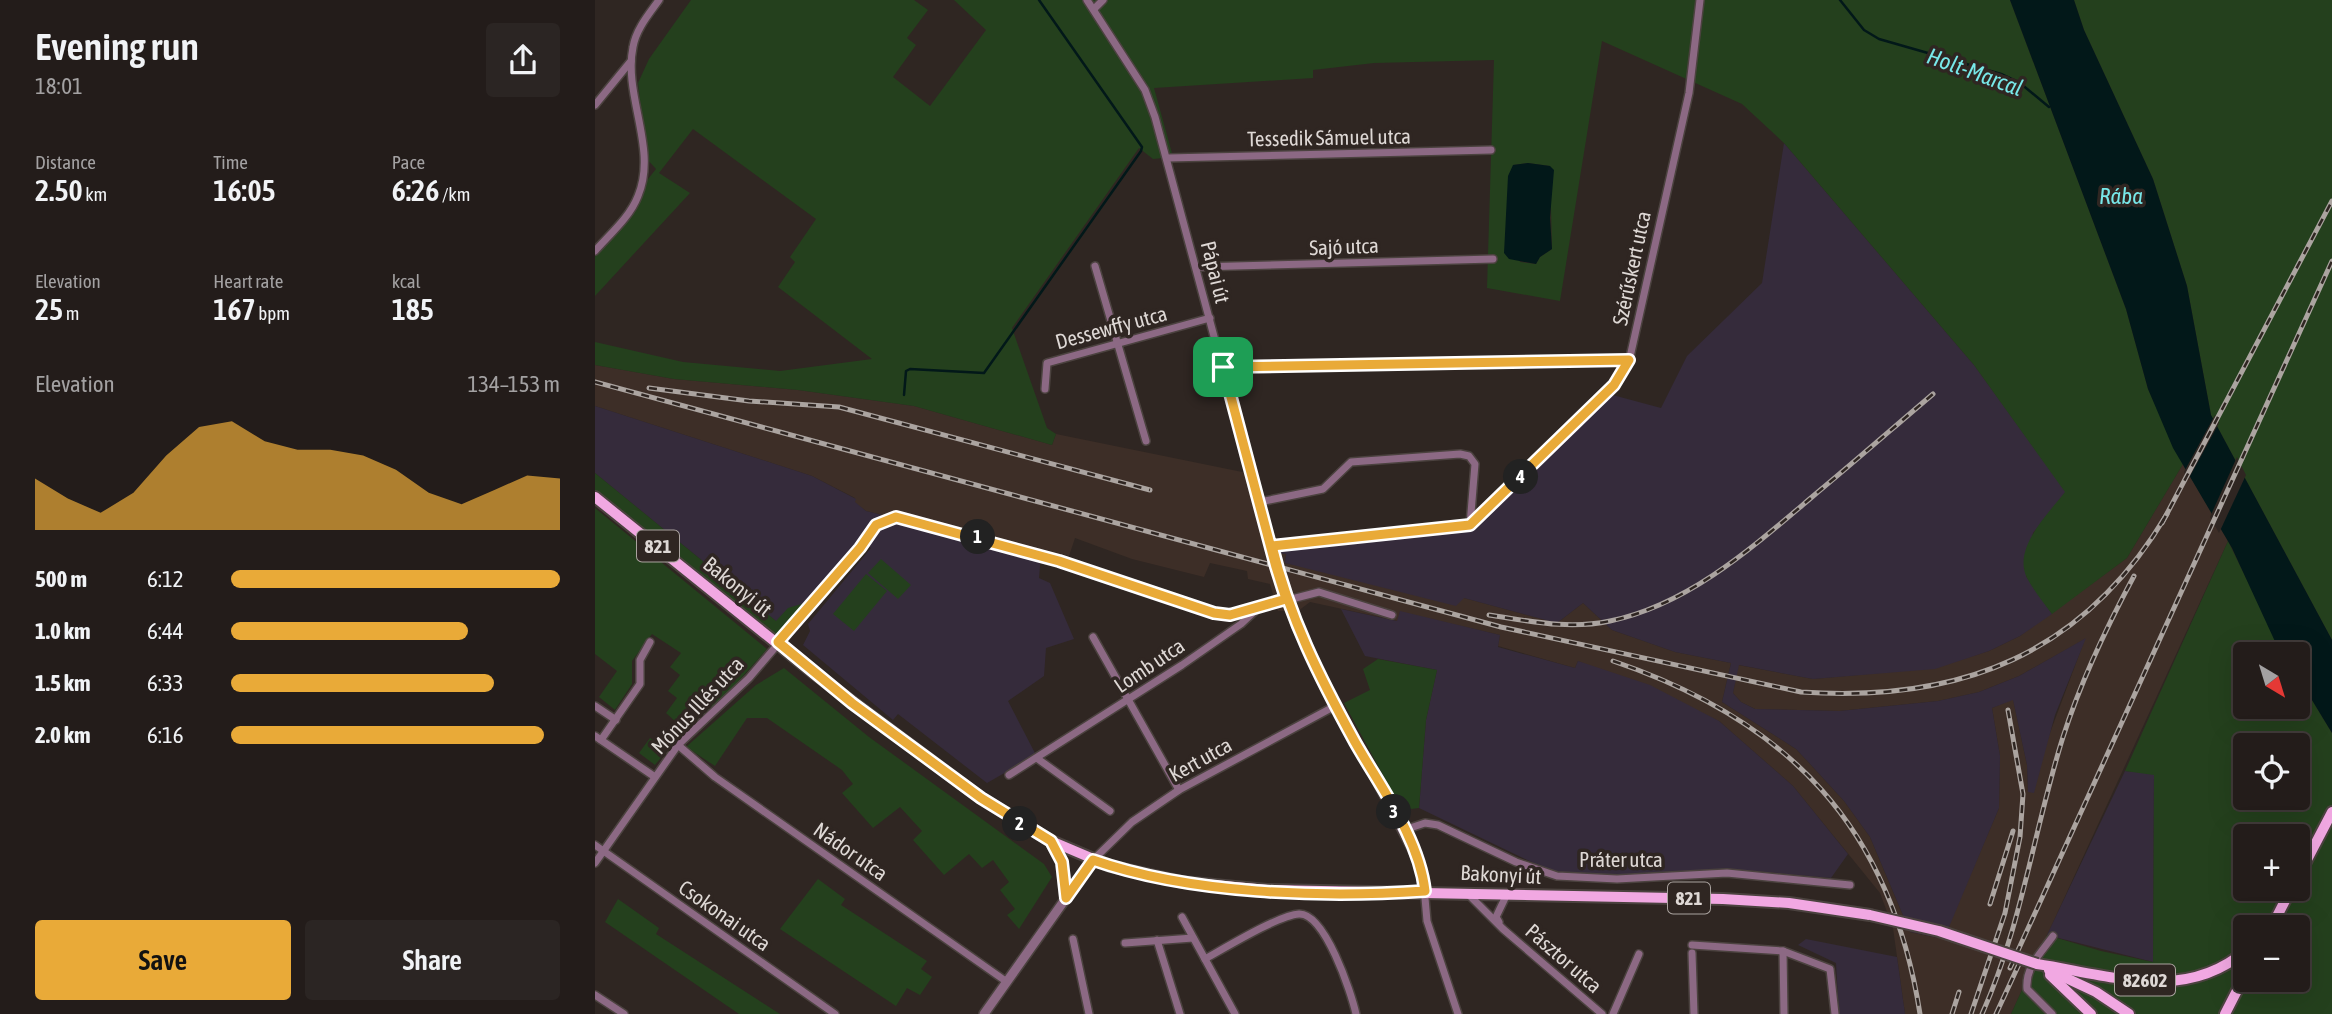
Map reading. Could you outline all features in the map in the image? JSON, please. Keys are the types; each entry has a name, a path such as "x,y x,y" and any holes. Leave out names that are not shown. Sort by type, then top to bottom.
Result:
{"main road":[{"name":"Bakonyi út","path":"595,497 852,703 981,798 1051,841 1093,860 1151,877 1213,886 1331,893 1465,891 1745,900 1870,915 1940,931 2037,964 2078,983 2129,1014"},
{"path":"2310,854 2332,812"},
{"path":"1051,841 1062,862 1066,898"},
{"name":"82602","path":"2037,964 2152,982 2177,982 2210,975 2233,959"},
{"path":"2037,964 2091,1014"},
{"path":"2225,1014 2236,992"}],"street":[{"path":"595,251 634,206 644,176 632,61 633,46 641,27 659,0"},
{"name":"Pápai út","path":"1087,0 1145,90 1168,158 1286,599 1296,627 1335,706 1404,830 1418,862 1425,891 1427,921 1458,1014"},
{"path":"1094,9 1103,0"},
{"name":"Szérűskert utca","path":"1470,525 1614,385 1629,360 1689,93 1700,0"},
{"path":"595,105 632,61"},
{"name":"Tessedik Sámuel utca","path":"1168,158 1491,150"},
{"name":"Sajó utca","path":"1197,267 1493,259"},
{"path":"1095,266 1146,440"},
{"name":"Dessewffy utca","path":"1045,389 1047,363 1210,318"},
{"path":"1223,367 1629,360"},
{"path":"1260,502 1323,489 1351,462 1460,454 1469,456 1475,464 1470,525 1272,546"},
{"name":"Mónus Illés utca","path":"595,863 678,745 748,678 860,548 876,525 896,517 1059,561 1214,613 1230,615 1258,607"},
{"name":"Lomb utca","path":"1009,775 1128,701 1241,624 1258,607 1319,592 1392,615"},
{"path":"1093,637 1179,790"},
{"path":"650,642 640,660 640,684 616,720 598,738 655,777"},
{"path":"595,706 616,720"},
{"name":"Kert utca","path":"1093,860 1132,822 1179,790 1335,706"},
{"name":"Nádor utca","path":"678,745 715,776 1007,982"},
{"path":"1038,759 1110,811"},
{"name":"Práter utca","path":"1404,830 1425,823 1438,825 1516,862 1557,876 1617,878 1727,873 1850,885"},
{"name":"Csokonai utca","path":"595,845 835,1014"},
{"path":"984,1014 1093,860"},
{"name":"Pásztor utca","path":"1465,891 1503,929 1602,1014"},
{"name":"Pásztor utca","path":"1503,929 1496,917 1507,894"},
{"path":"1205,959 1297,914 1309,915 1318,923 1352,996 1356,1014"},
{"path":"1182,918 1235,1014"},
{"path":"2048,1012 2027,989 2026,978 2039,951 2053,936"},
{"path":"1125,943 1193,938"},
{"path":"1073,939 1089,1014"},
{"path":"1157,940 1180,1014"},
{"path":"1694,1014 1692,949 1783,951 1830,970 1833,976 1835,1014"},
{"path":"1783,951 1784,1014"},
{"path":"1613,1014 1639,954"},
{"path":"595,995 624,1014"}],"shaded area":[{"path":"1784,143 1974,365 2066,492 2033,533 2026,576 2052,614 2020,636 1989,651 1935,669 1813,679 1739,665 1733,693 1741,702 1755,709 1839,711 1938,701 1979,692 2019,676 2086,638 2055,715 2034,793 2028,792 2027,765 2013,700 1992,708 2000,756 1999,808 1944,939 1910,932 1870,837 1844,801 1811,765 1796,749 1722,702 1731,663 1675,652 1612,630 1583,603 1557,623 1464,598 1456,606 1285,563 1286,554 1278,553 1278,549 1476,529 1609,394 1661,408 1687,356 1762,283"},
{"path":"595,365 674,379 798,390 914,406 1052,445 1056,434 1257,475 1278,553 1286,554 1285,563 1464,598 1557,623 1583,603 1612,630 1675,652 1731,663 1722,702 1796,749 1811,765 1844,801 1870,837 1910,932 1943,939 1999,808 2000,756 1992,708 2013,699 2027,765 2028,792 2085,639 2019,676 1979,692 1938,701 1839,711 1755,709 1741,702 1733,693 1738,665 1813,679 1935,668 1989,651 2020,636 2127,558 2183,464 2228,541 2011,1014 1905,1014 1893,928 1880,893 1793,786 1719,721 1578,661 1575,668 1498,646 1500,635 1400,612 1398,621 1310,602 1298,611 1278,611 1270,584 1248,579 1247,571 1210,563 1204,577 1132,559 1075,538 1069,556 1042,549 1041,554 866,511 854,502 855,498 812,476 595,406"},
{"path":"595,406 812,476 856,499 855,502 866,511 1041,554 1039,578 1050,583 1074,639 1046,648 1044,676 1008,701 1036,755 987,783 898,714 893,720 803,645 810,631 808,624 871,548 862,541 811,601 777,622 595,473"},
{"path":"1341,609 1397,621 1400,611 1500,635 1498,647 1575,668 1578,661 1650,685 1719,721 1793,786 1848,854 1831,878 1732,869 1584,876 1548,870 1419,808 1426,720 1437,670 1365,656"},
{"path":"2125,771 2154,774 2153,962 2047,935"},
{"path":"1806,939 1897,957 1905,1014 1839,1014 1836,963 1798,945"}],"green space":[{"path":"691,0 914,0 928,10 907,38 916,45 893,77 930,106 986,30 954,0 2010,0 2126,309 2148,389 2183,464 2127,558 2052,614 2027,578 2024,555 2034,532 2065,492 1974,365 1784,143 1742,104 1602,41 1560,301 1487,288 1494,60 1374,63 1313,70 1313,78 1154,88 1173,157 1153,159 1139,148 1012,328 1047,428 1056,434 1052,445 914,406 798,390 674,379 595,365 595,342 683,362 780,371 872,359 778,287 795,262 790,257 816,219 693,129 659,173 690,193 595,296 595,255 628,217 636,194 656,169 647,159 638,83 649,59","holes":["1528,163 1550,166 1552,249 1540,257 1536,264 1520,262 1513,165"]},
{"path":"2074,0 2332,0 2332,640 2211,415 2187,286 2153,179 2084,30"},
{"path":"595,473 776,621 788,608 811,601 776,638 595,497"},
{"path":"595,508 767,649 721,701 684,729 655,765 639,753 650,738 659,743 676,722 666,713 677,698 668,691 680,675 670,667 681,653 652,634 632,661 632,684 615,710 599,697 617,671 595,654"},
{"path":"2228,541 2277,642 2233,642 2233,719 2310,719 2310,697 2332,733 2332,1014 2011,1014 2047,935 2101,951 2153,962 2154,775 2125,771"},
{"path":"881,559 911,585 898,599 868,573"},
{"path":"866,574 887,591 854,631 833,614"},
{"path":"1378,659 1437,670 1426,720 1419,808 1402,810 1344,703 1370,690 1363,669"},
{"path":"784,668 869,737 1044,864 1052,877 1019,929 1007,915 1015,909 1000,890 1009,882 993,860 982,868 969,854 944,875 913,840 922,831 900,807 873,828 842,793 853,784 842,770 767,718 747,718 715,766 686,747 756,685"},
{"path":"818,879 845,899 841,905 927,961 921,969 932,977 920,995 907,988 896,1006 780,929"},
{"path":"618,899 659,928 656,934 780,1014 739,1014 605,922"}],"water":[{"name":"Rába","path":"2010,0 2074,0 2084,30 2153,179 2187,286 2211,415 2332,640 2332,733 2310,697 2310,642 2275,642 2232,548 2173,448 2148,389 2126,309"},
{"path":"1528,163 1550,166 1554,170 1550,218 1552,249 1540,257 1536,264 1509,259 1504,253 1508,176 1513,165"}],"pier":[{"path":"2215,415 2219,423 2188,480 2184,472"},
{"path":"2237,457 2246,475 2219,533 2210,517"}],"waterway":[{"path":"904,395 906,371 910,369 984,373 1141,151 1142,147 1039,0"},
{"name":"Holt-Marcal","path":"1840,0 1864,30 1879,39 2001,74 2020,83 2049,107"}],"railway":[{"path":"2162,523 2332,201"},
{"path":"2010,968 2332,261"},
{"path":"595,382 1501,627 1801,692 1859,693 1914,689 1965,677 2013,660 2057,635 2097,602 2134,562 2167,514"},
{"path":"649,388 749,401 839,407 1150,490"},
{"path":"1489,615 1549,624 1594,624 1639,613 1666,602 1693,588 1743,554 1933,394"},
{"path":"1982,1014 2018,912 2070,716 2095,655 2134,576"},
{"path":"1613,661 1676,686 1731,715 1780,750 1822,790 1857,836 1885,888 1906,948 1920,1014"},
{"path":"1971,1014 2005,913 2020,837 2023,794 2008,710"},
{"path":"1990,904 2013,831"},
{"path":"1996,1014 2020,962"},
{"path":"1952,1014 1959,992"}],"route":[{"path":"1223,367 1276,567 1286,599 1230,615 1214,613 1059,561 949,529 896,517 885,519 876,525 860,548 778,642 852,703 981,798 1051,841 1062,862 1066,898 1093,860 1151,877 1213,886 1331,893 1425,891 1423,875 1404,830 1319,677 1296,627 1276,567 1272,546 1470,525 1614,385 1624,373 1629,360 1223,367"}]}
